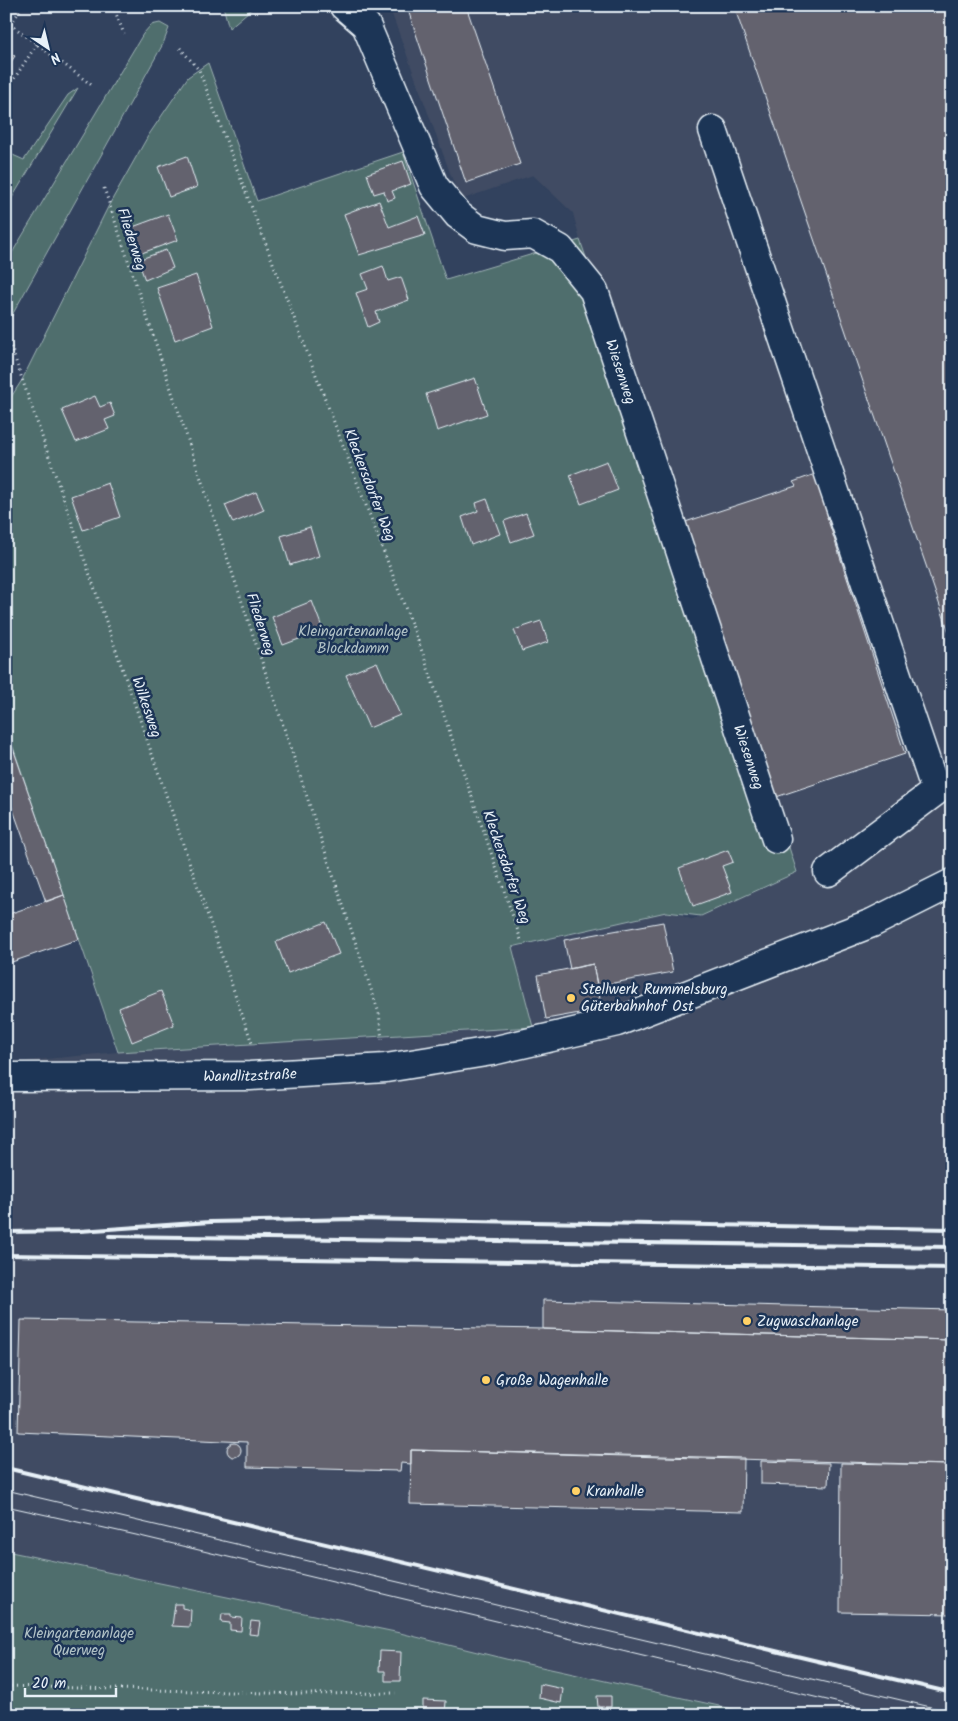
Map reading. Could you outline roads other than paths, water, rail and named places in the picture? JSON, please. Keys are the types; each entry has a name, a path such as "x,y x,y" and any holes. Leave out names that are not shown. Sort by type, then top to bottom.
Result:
{"lane":[{"name":"Wiesenweg","path":"344,6 366,25 434,186 458,215 477,229 505,236 533,234 560,249 594,291 776,839"},
{"path":"713,130 944,787 828,872"},
{"name":"Wandlitzstraße","path":"6,1077 250,1076 386,1068 492,1051 617,1022 872,922 952,883"}],"tram line":[{"path":"6,1490 952,1712"},
{"path":"6,1506 136,1535 890,1715"}],"railway":[{"path":"6,1232 80,1231 210,1222 355,1219 952,1229"},
{"path":"109,1236 952,1247"},
{"path":"6,1255 952,1268"},
{"path":"6,1468 952,1693"}],"place":[{"name":"Stellwerk Rummelsburg Güterbahnhof Ost","path":"571,998"},
{"name":"Zugwaschanlage","path":"747,1321"},
{"name":"Große Wagenhalle","path":"486,1380"},
{"name":"Kranhalle","path":"576,1491"}],"park label":[{"name":"Kleingartenanlage Blockdamm","path":"353,640"},
{"name":"Kleingartenanlage Querweg","path":"79,1642"}]}
